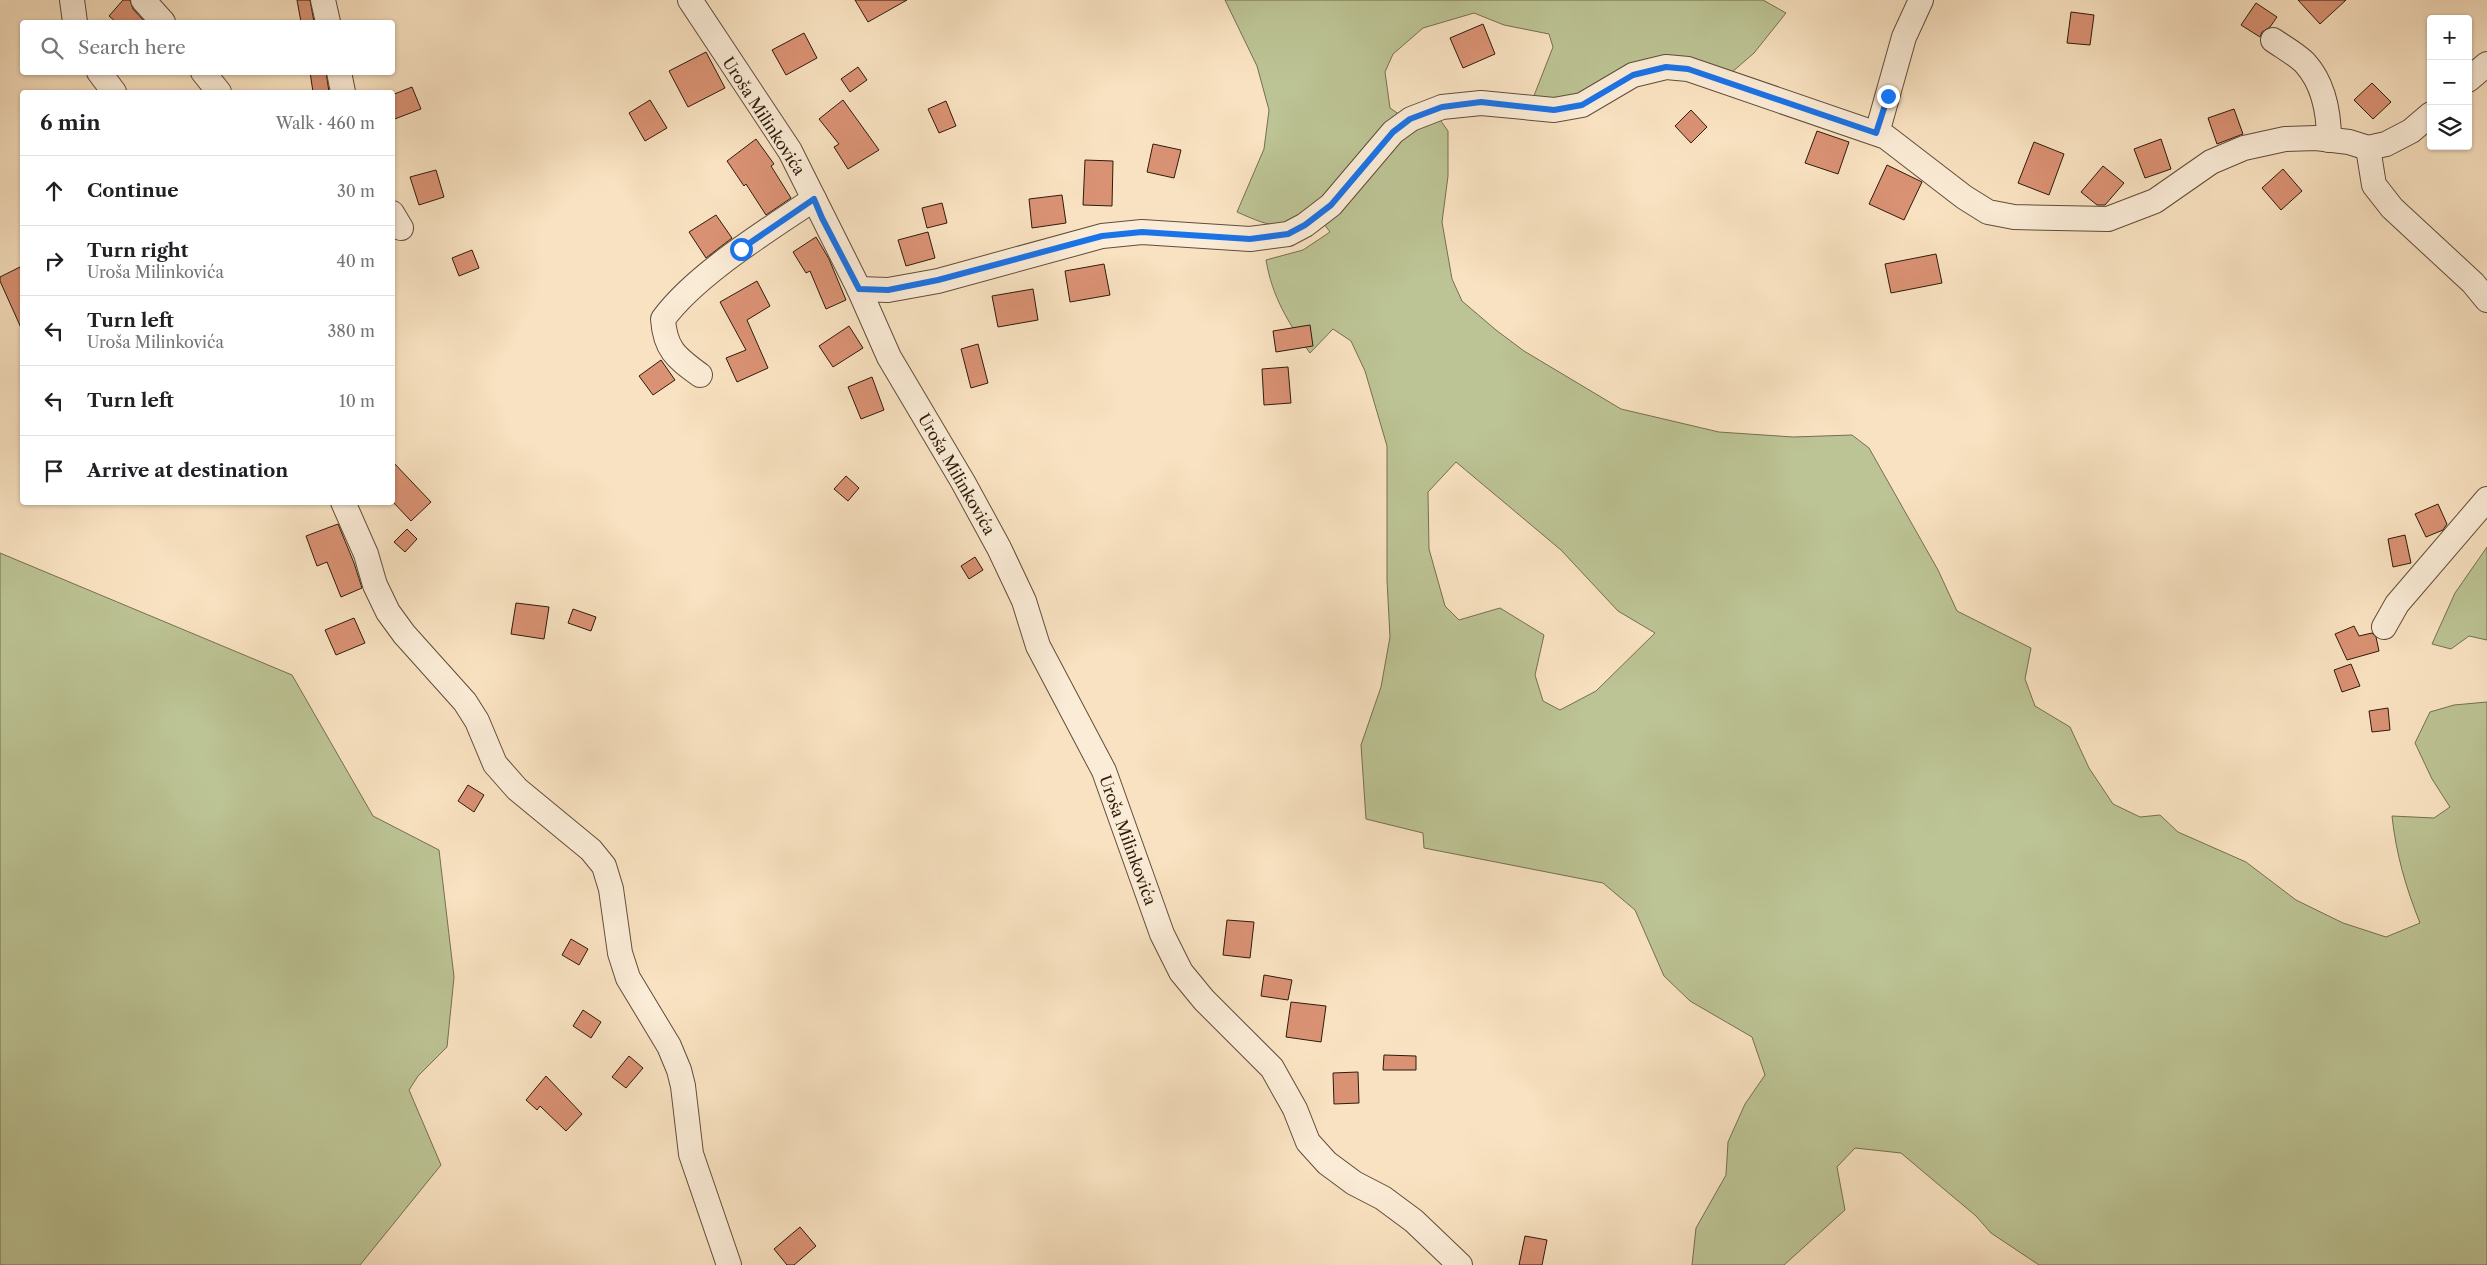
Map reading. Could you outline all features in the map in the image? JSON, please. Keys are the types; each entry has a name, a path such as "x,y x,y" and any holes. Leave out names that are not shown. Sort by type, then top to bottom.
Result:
{"street":[{"path":"72,0 75,20"},
{"path":"144,0 161,20"},
{"path":"323,0 328,20"},
{"name":"Uroša Milinkovića","path":"690,0 790,151 859,289 889,357 964,482 999,548 1024,601 1038,646 1104,770 1162,934 1181,972 1217,1014 1272,1068 1295,1109 1308,1142 1327,1163 1354,1183 1383,1198 1414,1220 1460,1265"},
{"path":"1876,133 1904,37 1920,0"},
{"path":"2273,40 2305,63 2319,86 2329,114 2329,140"},
{"path":"2472,77 2487,64"},
{"path":"859,289 888,290 938,280 1102,236 1142,232 1250,239 1288,234 1305,225 1331,205 1393,132 1410,119 1442,107 1481,102 1554,110 1582,105 1633,75 1666,67 1688,69 1886,137 1964,197 1988,212 2014,217 2108,219 2155,201 2211,162 2244,148 2285,139 2329,140 2368,148 2386,144 2411,132 2427,118"},
{"path":"101,75 112,90"},
{"path":"205,75 216,90"},
{"path":"340,75 343,90"},
{"path":"2368,148 2374,185 2380,193 2392,208 2466,276 2487,300"},
{"path":"700,375 674,356 664,336 663,319 675,304 714,271 814,199"},
{"path":"2384,627 2397,604 2487,498"},
{"path":"344,505 366,554 375,585 388,612 404,634 464,702 476,721 495,764 517,789 591,850 604,866 611,889 620,953 628,978 669,1046 679,1070 683,1086 691,1154 729,1265"}],"green space":[{"path":"1225,0 1763,0 1786,13 1754,53 1724,79 1667,70 1528,111 1553,47 1549,34 1504,25 1474,13 1423,28 1393,54 1385,72 1390,108 1400,115 1428,103 1448,131 1448,176 1442,222 1452,279 1462,301 1524,351 1621,409 1719,432 1793,437 1852,435 1869,448 1938,570 1957,611 2031,648 2025,679 2035,706 2070,727 2089,768 2113,804 2140,817 2160,815 2178,832 2246,862 2296,900 2343,923 2386,937 2420,923 2402,871 2392,816 2434,818 2450,807 2432,779 2415,743 2430,712 2454,705 2487,702 2487,1265 2039,1265 1991,1233 1976,1216 1901,1153 1855,1148 1837,1167 1845,1210 1784,1265 1692,1265 1696,1228 1726,1175 1728,1142 1745,1104 1765,1075 1752,1037 1690,1001 1664,976 1635,910 1603,883 1424,848 1423,833 1366,819 1361,745 1381,687 1390,637 1387,580 1387,446 1365,371 1351,341 1333,329 1310,353 1282,309 1272,286 1266,260 1303,250 1330,232 1315,212 1292,222 1276,225 1260,222 1237,212 1264,149 1269,110 1257,66","holes":["1456,462 1561,550 1618,611 1655,633 1596,691 1560,710 1543,701 1535,675 1544,635 1500,608 1459,620 1445,606 1429,549 1428,492"]},
{"path":"2487,547 2487,640 2469,636 2451,649 2432,644 2455,593"},
{"path":"0,553 292,675 373,816 439,850 454,977 447,1047 418,1076 409,1090 441,1165 360,1265 0,1265"}],"building":[{"path":"123,0 130,0 133,9 143,20 114,20 109,16"},
{"path":"297,0 310,0 314,20 301,20"},
{"path":"855,0 907,0 868,22"},
{"path":"2298,0 2346,0 2320,24"},
{"path":"2256,3 2277,17 2270,27 2262,32 2260,37 2241,25"},
{"path":"2071,12 2094,15 2090,45 2067,43"},
{"path":"1483,24 1495,54 1463,68 1450,38"},
{"path":"804,33 817,58 786,75 772,50"},
{"path":"706,52 725,88 688,107 669,71"},
{"path":"858,67 867,80 850,92 841,79"},
{"path":"310,75 326,75 329,90 313,90"},
{"path":"2372,83 2391,102 2373,119 2354,100"},
{"path":"412,87 421,109 395,119 395,94"},
{"path":"650,100 667,128 645,141 629,113"},
{"path":"843,100 879,150 848,169 834,147 839,144 819,119"},
{"path":"946,101 956,126 939,133 928,109"},
{"path":"2234,109 2243,134 2217,144 2208,118"},
{"path":"1691,110 1707,127 1691,143 1675,126"},
{"path":"1817,131 1849,142 1838,174 1805,163"},
{"path":"756,139 774,164 771,166 791,198 766,215 746,184 744,186 727,161"},
{"path":"2161,139 2171,169 2145,178 2134,149"},
{"path":"2034,142 2064,154 2049,195 2018,183"},
{"path":"1153,144 1181,150 1174,178 1147,172"},
{"path":"1085,160 1113,161 1112,206 1083,205"},
{"path":"1887,165 1922,182 1904,220 1869,204"},
{"path":"2103,166 2124,183 2105,205 2097,205 2081,192"},
{"path":"2283,169 2302,191 2281,210 2262,188"},
{"path":"436,170 444,197 419,205 410,177"},
{"path":"1062,195 1066,223 1032,228 1029,199"},
{"path":"942,203 947,223 927,228 922,208"},
{"path":"716,215 732,238 706,258 689,232"},
{"path":"928,232 935,258 906,266 898,240"},
{"path":"816,237 829,259 846,300 826,309 810,271 806,273 793,252"},
{"path":"472,250 479,268 459,276 452,258"},
{"path":"1936,254 1942,283 1891,293 1885,264"},
{"path":"1104,264 1110,295 1070,302 1065,271"},
{"path":"20,267 20,326 0,281 0,277"},
{"path":"757,281 770,306 747,320 768,368 737,382 726,358 746,350 720,302"},
{"path":"1033,289 1038,320 998,327 992,296"},
{"path":"1310,325 1313,346 1276,352 1273,331"},
{"path":"849,326 863,348 833,367 819,346"},
{"path":"978,344 988,383 971,388 961,349"},
{"path":"661,360 675,380 653,395 639,376"},
{"path":"1288,367 1291,403 1264,405 1262,369"},
{"path":"872,377 884,410 861,419 848,387"},
{"path":"395,464 431,502 411,521 395,504"},
{"path":"846,476 859,488 848,501 834,489"},
{"path":"2438,504 2447,524 2443,530 2426,537 2415,514"},
{"path":"338,524 362,588 341,597 327,562 317,566 306,536"},
{"path":"407,529 417,539 405,552 394,542"},
{"path":"2405,535 2411,563 2393,567 2388,539"},
{"path":"975,557 983,570 969,579 961,566"},
{"path":"516,603 549,607 544,639 511,634"},
{"path":"573,609 596,617 591,631 568,623"},
{"path":"354,618 365,643 336,655 325,630"},
{"path":"2354,626 2359,636 2372,633 2376,637 2379,651 2347,660 2335,634"},
{"path":"2351,664 2360,686 2342,692 2334,670"},
{"path":"2388,708 2390,730 2372,732 2369,711"},
{"path":"468,785 484,795 474,812 458,801"},
{"path":"1227,920 1254,922 1250,958 1223,955"},
{"path":"571,939 588,949 579,965 562,955"},
{"path":"1264,975 1292,980 1288,1000 1261,996"},
{"path":"1291,1002 1326,1006 1321,1042 1286,1037"},
{"path":"583,1010 601,1022 591,1038 573,1026"},
{"path":"1384,1055 1416,1056 1416,1070 1383,1070"},
{"path":"629,1056 643,1068 626,1088 612,1077"},
{"path":"1358,1072 1359,1103 1334,1104 1333,1073"},
{"path":"546,1076 582,1114 566,1131 540,1106 537,1110 526,1100"},
{"path":"800,1227 816,1246 794,1265 787,1265 774,1249"},
{"path":"1525,1236 1547,1240 1542,1265 1519,1265"}],"route":[{"path":"741,249 814,199 859,289 888,290 991,268 1057,247 1102,236 1142,232 1250,239 1288,234 1305,225 1331,205 1393,132 1410,119 1442,107 1481,102 1554,110 1582,105 1633,75 1666,67 1688,69 1876,133 1888,96"}]}
